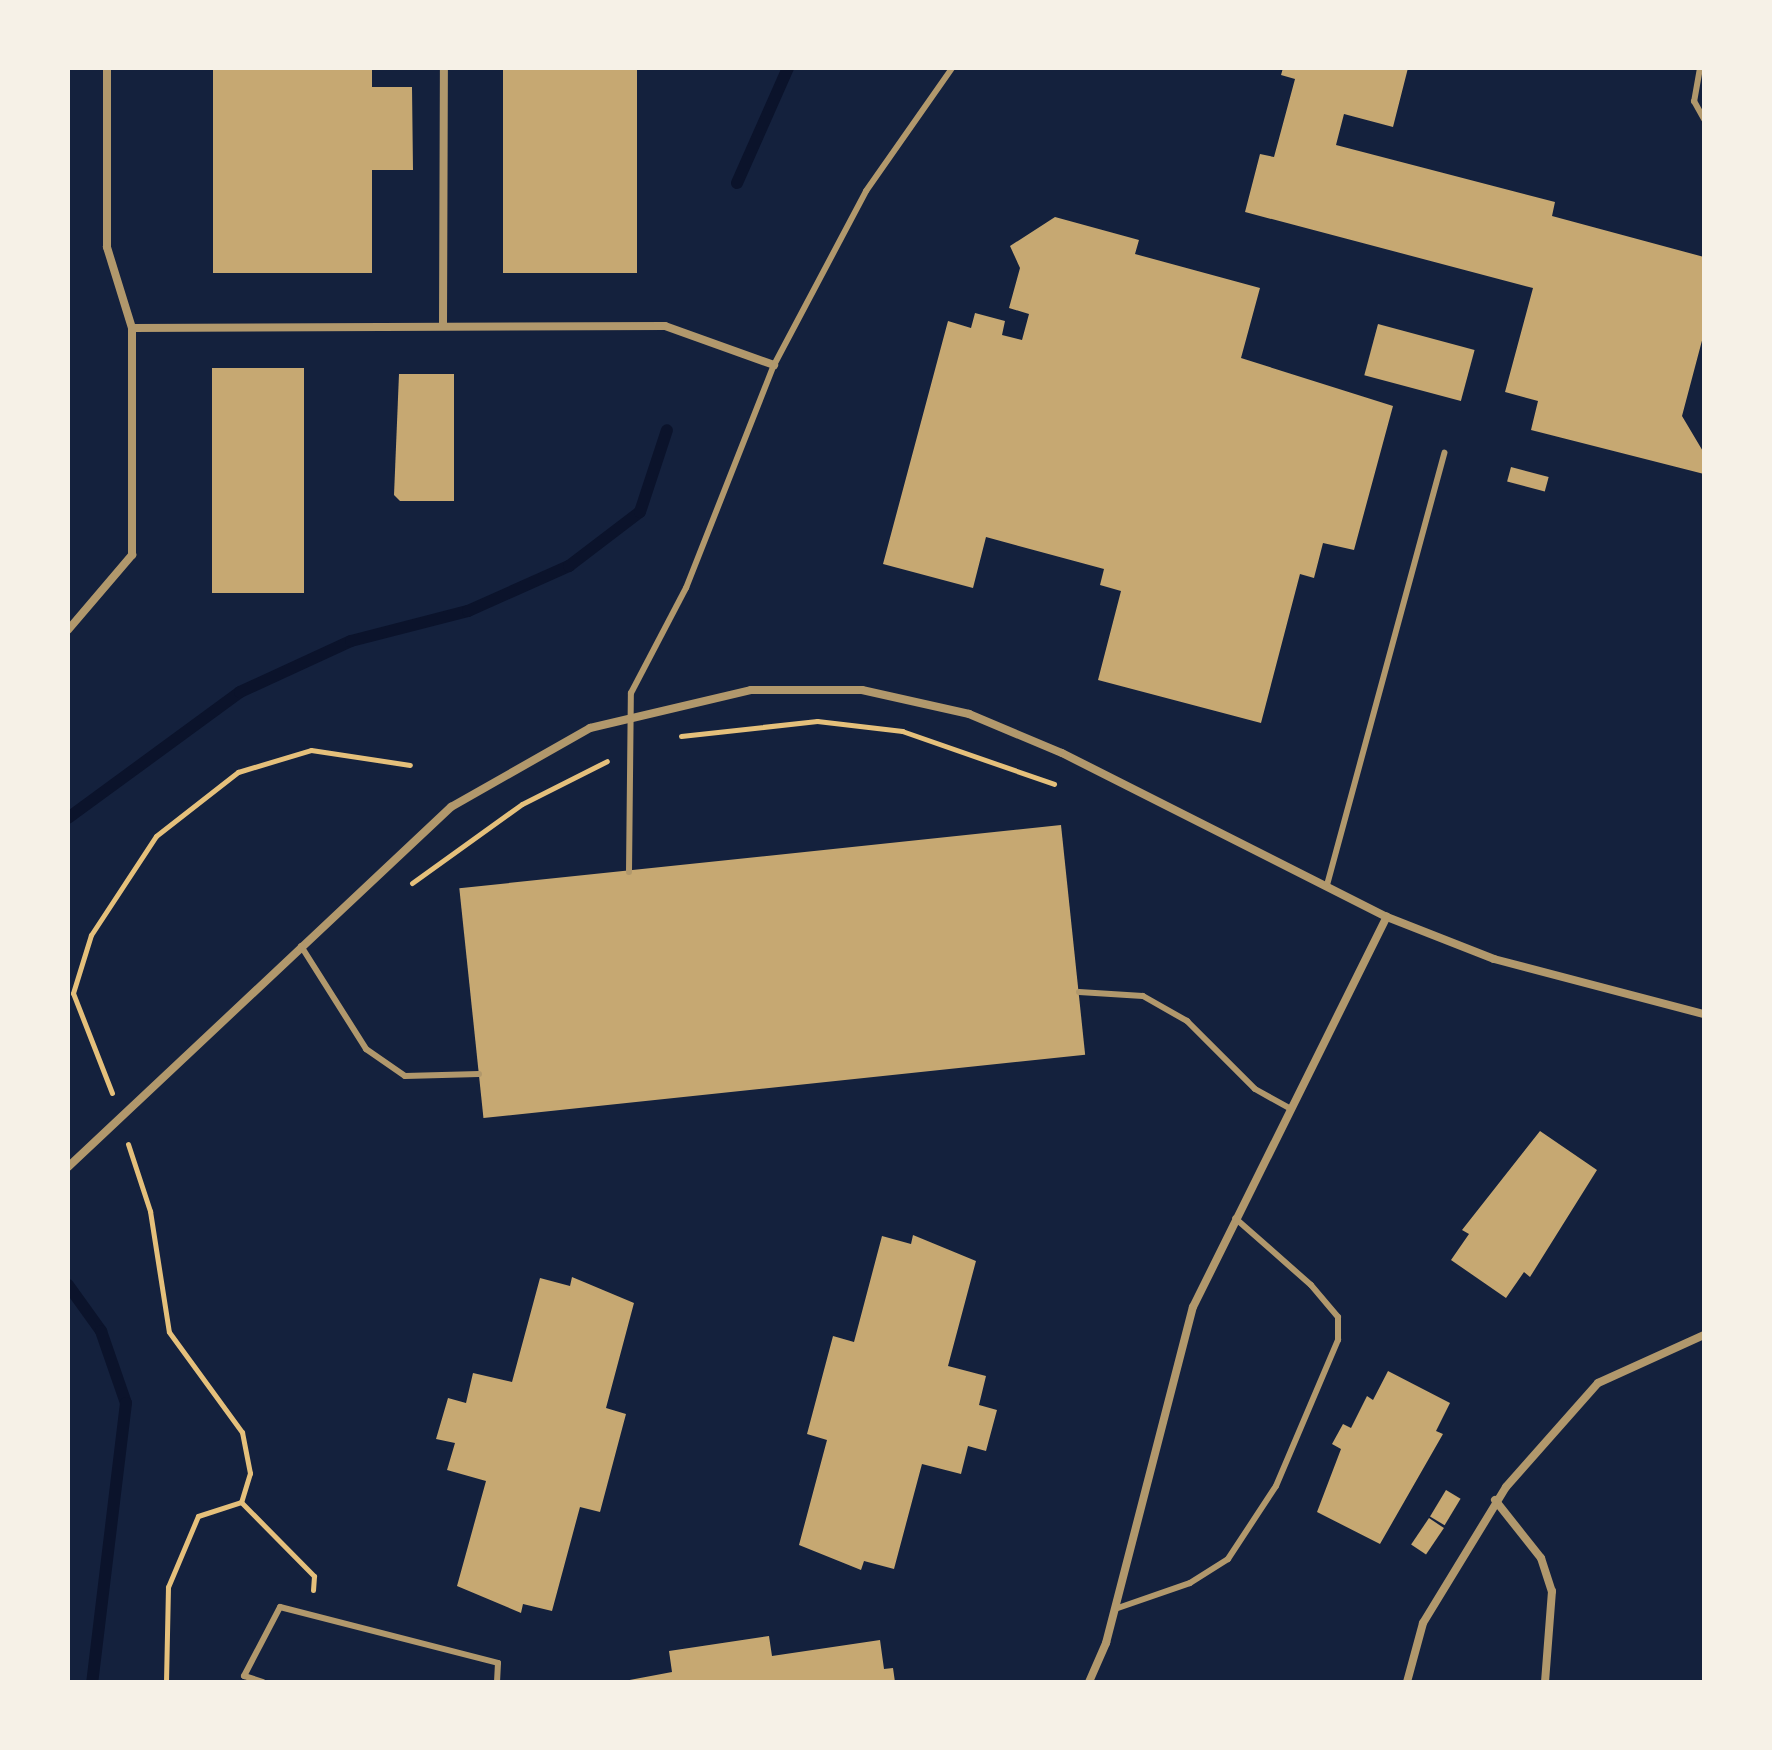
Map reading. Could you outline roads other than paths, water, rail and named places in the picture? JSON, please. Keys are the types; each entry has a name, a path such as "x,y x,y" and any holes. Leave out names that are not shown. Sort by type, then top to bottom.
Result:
{"street":[{"path":"68,630 132,555 132,328 107,247 107,68"},
{"path":"443,325 444,68"},
{"path":"132,328 665,326 774,365"},
{"path":"68,1167 451,807 540,751 590,728 751,690 817,687 917,698 1062,753 1387,917 1494,959 1704,1014"},
{"path":"1089,1682 1115,1609 1178,1350 1235,1218 1387,917"},
{"path":"1407,1682 1423,1623 1495,1500 1598,1383 1704,1335"},
{"path":"1495,1500 1541,1558 1552,1591 1545,1682"}],"lane":[{"path":"629,872 631,693 686,588 774,365 866,191 952,68"},
{"path":"1700,68 1694,101 1704,119"},
{"path":"1327,885 1444,453"},
{"path":"301,946 366,1049 405,1076 479,1074"},
{"path":"1079,992 1143,996 1187,1021 1255,1089 1291,1109"},
{"path":"1115,1609 1190,1583 1228,1559 1276,1486 1338,1340 1338,1317 1311,1285 1235,1218"},
{"path":"263,1682 244,1676 280,1607 498,1663 497,1682"}],"waterway":[{"path":"737,183 788,68"},
{"path":"68,818 240,692 351,641 468,611 569,566 640,512 667,430"},
{"path":"68,1285 101,1331 126,1403 92,1682"}]}
